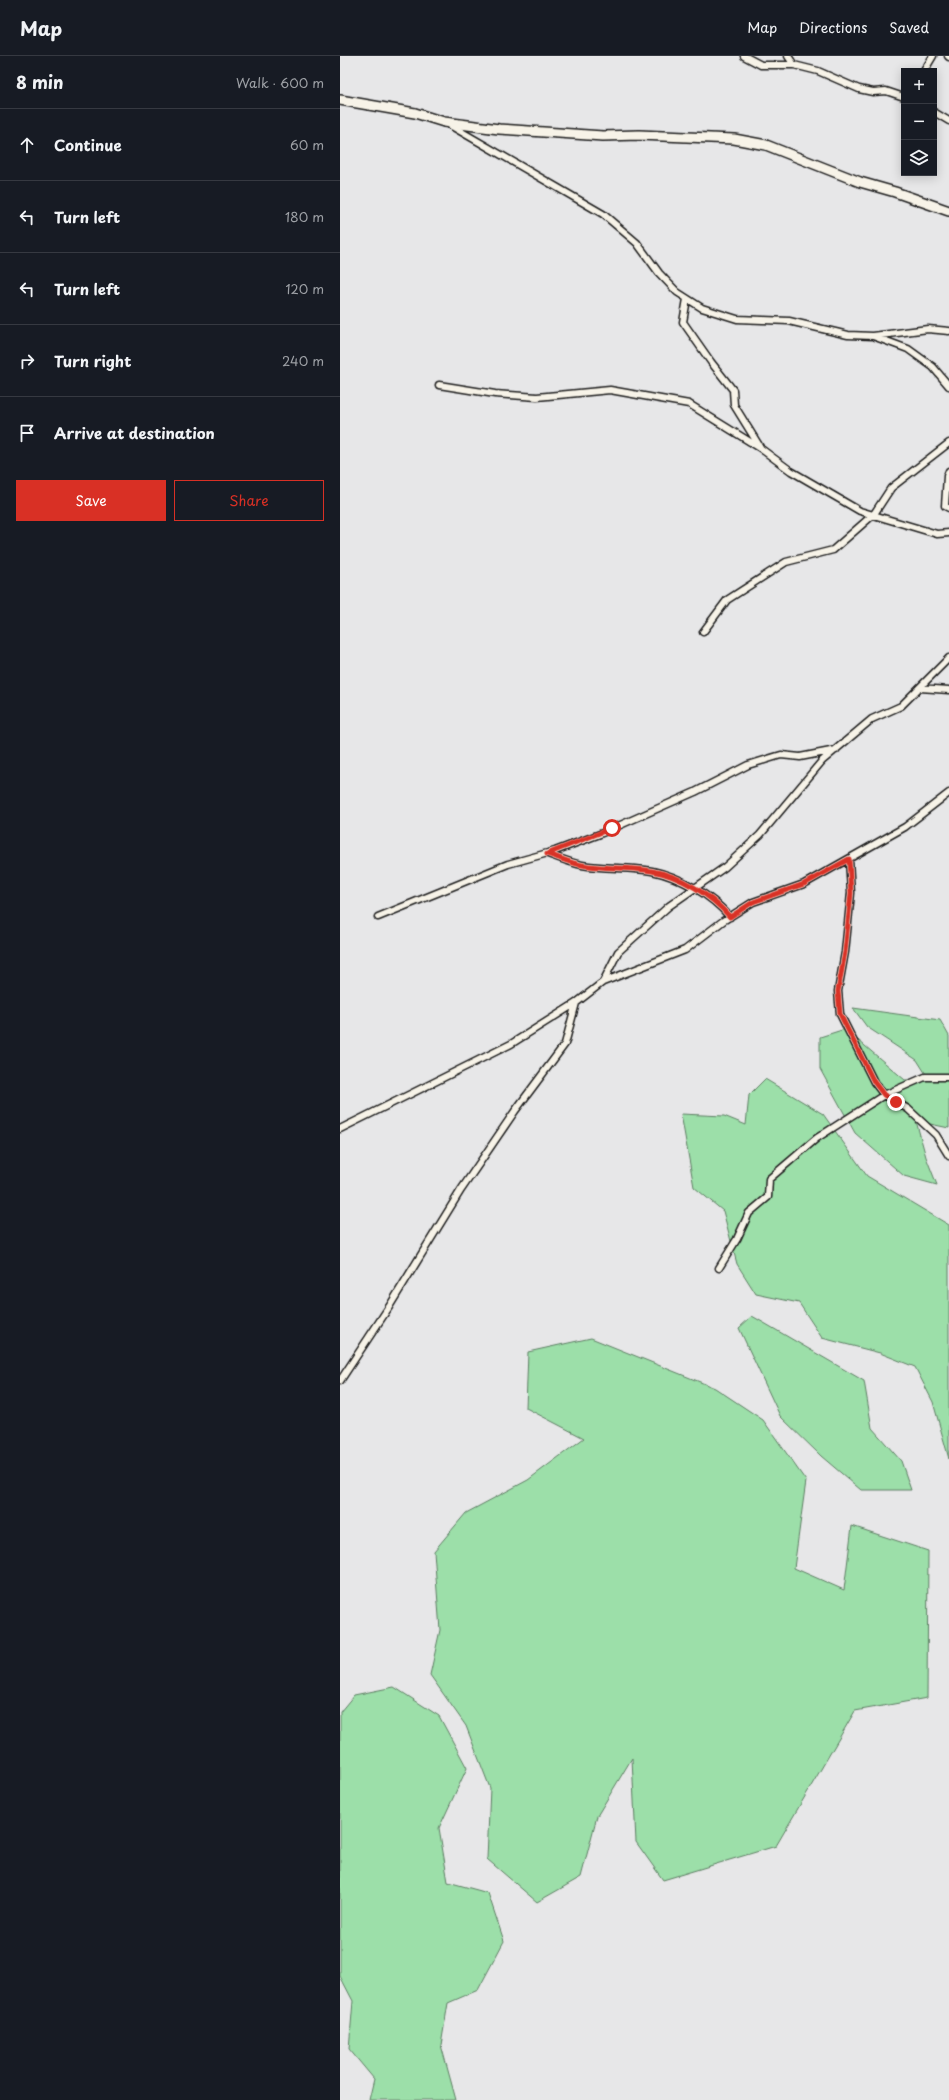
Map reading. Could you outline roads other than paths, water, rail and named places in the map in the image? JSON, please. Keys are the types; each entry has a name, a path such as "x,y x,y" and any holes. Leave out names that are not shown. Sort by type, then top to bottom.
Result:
{"street":[{"path":"744,56 761,65 794,65 818,71 859,89 873,92 886,91 901,96"},
{"path":"788,56 794,65"},
{"path":"926,68 933,56"},
{"path":"340,100 409,111 444,122 499,129 603,136 639,135 734,139 766,145 860,182 949,211"},
{"path":"937,114 949,121"},
{"path":"444,122 603,214 637,243 659,273 677,292 702,308 737,319 789,321 848,335 873,336 928,329 949,331"},
{"path":"687,299 683,322 733,390 734,405 760,448"},
{"path":"873,336 908,349 933,367 949,386"},
{"path":"440,385 495,394 537,397 610,390 689,404 760,448 791,471 860,511 937,534 949,533"},
{"path":"703,632 727,600 786,562 833,550 874,514 891,488 949,442"},
{"path":"949,471 947,476 945,506 949,508"},
{"path":"603,982 618,952 670,906 725,867 760,835 822,761 872,719 901,706 949,658"},
{"path":"920,688 949,690"},
{"path":"378,918 508,864 547,854 600,834 695,792 748,765 781,755 800,757 836,750"},
{"path":"340,1129 512,1044 576,1003 603,982 679,953 753,902 804,884 905,827 949,793"},
{"path":"547,854 580,865 652,871 695,888 718,904 730,917"},
{"path":"849,859 851,893 845,952 838,991 840,1014 874,1082 884,1095 908,1109 936,1135 949,1156"},
{"path":"340,1381 390,1307 461,1190 515,1111 565,1044 576,1003"},
{"path":"719,1268 749,1213 768,1197 769,1178 817,1138 884,1095 925,1077 949,1078"}]}
